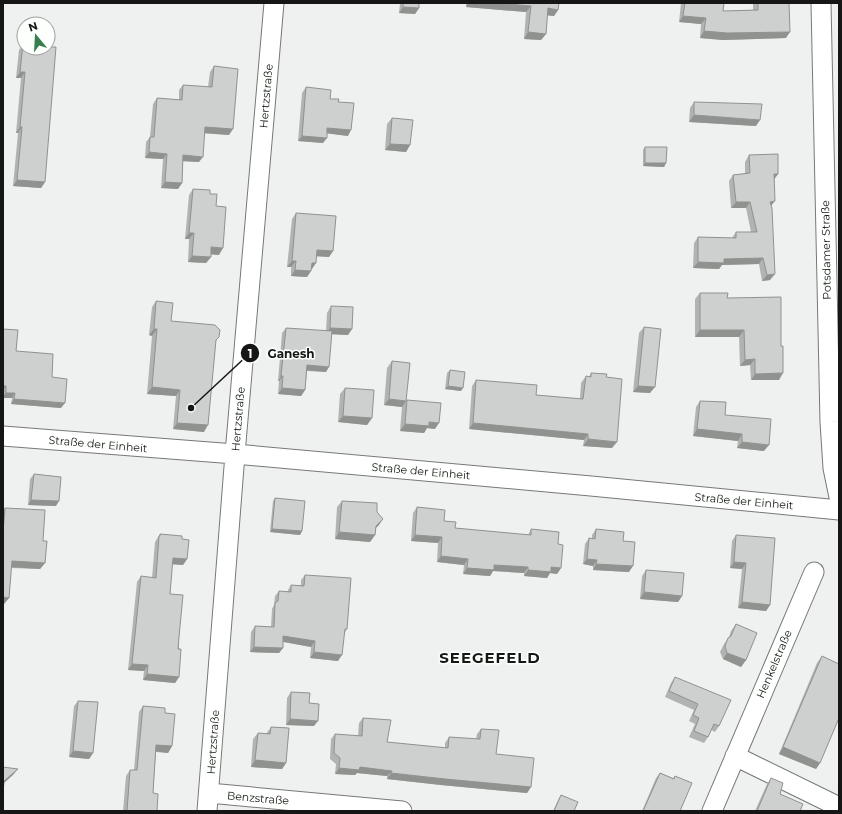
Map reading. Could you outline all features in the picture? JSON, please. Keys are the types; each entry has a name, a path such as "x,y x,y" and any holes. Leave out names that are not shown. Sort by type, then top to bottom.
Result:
{"street":[{"name":"Hertzstraße","path":"208,802 235,454 274,3"},
{"name":"Potsdamer Straße","path":"821,3 830,422 833,468 839,497"},
{"name":"Straße der Einheit","path":"3,436 235,454 839,510"},
{"name":"Henkelstraße","path":"712,811 814,572"},
{"path":"735,756 833,804 836,811"},
{"name":"Benzstraße","path":"208,802 402,811"}],"building":[{"path":"403,3 419,3 419,8 403,7"},
{"path":"497,3 559,3 558,10 548,8 546,34 528,32 531,6"},
{"path":"685,3 724,3 723,11 758,10 758,3 789,3 790,32 727,33 704,31 706,18 683,16"},
{"path":"22,56 55,56 45,182 17,180 25,72 20,72"},
{"path":"214,66 238,69 233,129 205,127 203,157 183,155 182,183 165,182 167,154 149,152 150,137 154,137 157,98 182,100 183,85 212,87"},
{"path":"306,87 331,90 330,99 339,99 338,102 354,103 351,130 327,128 327,138 302,136"},
{"path":"694,102 762,104 760,120 694,115"},
{"path":"392,118 413,120 410,145 390,144"},
{"path":"645,147 667,147 666,163 645,163"},
{"path":"778,154 778,174 774,174 775,201 770,202 772,208 775,274 767,275 763,258 724,259 724,263 698,262 698,237 736,238 736,232 757,232 750,202 736,202 733,175 750,173 749,155"},
{"path":"193,189 210,190 210,194 217,194 216,206 226,207 223,248 211,247 211,257 192,256 194,233 189,233"},
{"path":"296,213 336,216 333,251 317,250 316,263 312,263 311,271 295,270 296,261 292,261"},
{"path":"700,293 728,293 727,298 781,297 781,346 783,346 783,373 755,374 755,359 745,360 744,330 700,330"},
{"path":"156,301 173,303 171,321 215,325 220,330 219,337 216,340 208,425 177,423 180,390 152,387 157,329 154,329"},
{"path":"331,306 353,307 352,329 330,328"},
{"path":"644,327 661,329 655,387 638,386"},
{"path":"286,328 332,331 329,367 307,365 305,390 282,388 283,376 281,376"},
{"path":"3,329 18,330 16,351 53,354 52,377 67,379 65,403 14,399 15,393 6,393 6,386 3,386"},
{"path":"392,361 410,363 406,401 389,399"},
{"path":"450,370 465,372 463,388 448,386"},
{"path":"591,373 607,374 606,377 622,379 617,442 588,439 588,434 473,423 476,380 537,385 536,395 583,399 586,376 591,377"},
{"path":"345,388 374,390 372,418 343,416"},
{"path":"407,400 441,403 439,423 429,422 429,426 405,424"},
{"path":"700,401 726,402 725,415 771,419 769,445 742,442 742,434 697,429"},
{"path":"34,474 61,477 59,501 31,500"},
{"path":"275,498 305,501 302,531 272,529"},
{"path":"342,501 377,503 377,512 383,519 376,526 375,535 339,532"},
{"path":"417,507 445,510 444,521 456,522 455,528 531,535 531,529 559,532 558,544 563,545 561,568 551,567 551,572 528,570 528,567 494,565 494,570 467,568 468,559 441,556 442,537 415,535"},
{"path":"5,508 45,510 43,541 47,541 45,563 12,561 9,598 3,597 3,532"},
{"path":"596,529 624,532 623,541 635,542 633,566 596,564 597,560 587,559 589,538 595,539"},
{"path":"160,534 182,536 182,539 189,540 187,559 173,558 170,594 183,595 178,649 181,649 179,677 147,674 148,665 132,664 141,576 156,578"},
{"path":"736,535 775,538 770,605 742,602 746,563 734,562"},
{"path":"646,570 684,573 682,596 644,592"},
{"path":"305,575 351,578 347,629 345,629 342,655 314,652 315,641 283,636 283,648 254,647 255,626 274,627 275,603 278,601 279,591 291,592 291,585 304,586"},
{"path":"736,624 757,633 746,660 727,653 725,646"},
{"path":"822,656 839,664 839,718 820,763 783,747"},
{"path":"675,677 731,700 719,726 714,724 708,737 694,731 699,718 693,715 698,704 669,691"},
{"path":"291,692 310,693 309,703 319,704 318,721 290,719"},
{"path":"78,701 98,702 93,753 73,751"},
{"path":"143,706 165,708 165,713 175,714 172,746 156,745 153,793 158,794 157,811 127,811 130,770 137,770"},
{"path":"363,718 391,720 387,742 448,748 449,737 480,739 481,729 499,730 496,754 534,758 531,787 391,773 392,771 360,767 359,770 339,768 340,758 334,753 335,734 362,736"},
{"path":"271,727 289,728 286,763 255,760 258,733 270,734"},
{"path":"3,767 18,769 4,781 3,794"},
{"path":"660,773 674,779 675,776 692,783 680,811 643,811"},
{"path":"771,778 783,783 780,794 803,804 800,811 757,811"},
{"path":"561,795 578,802 574,811 554,811"}],"place":[{"name":"Ganesh","path":"191,408"}],"district":[{"name":"SEEGEFELD","path":"490,657"}]}
